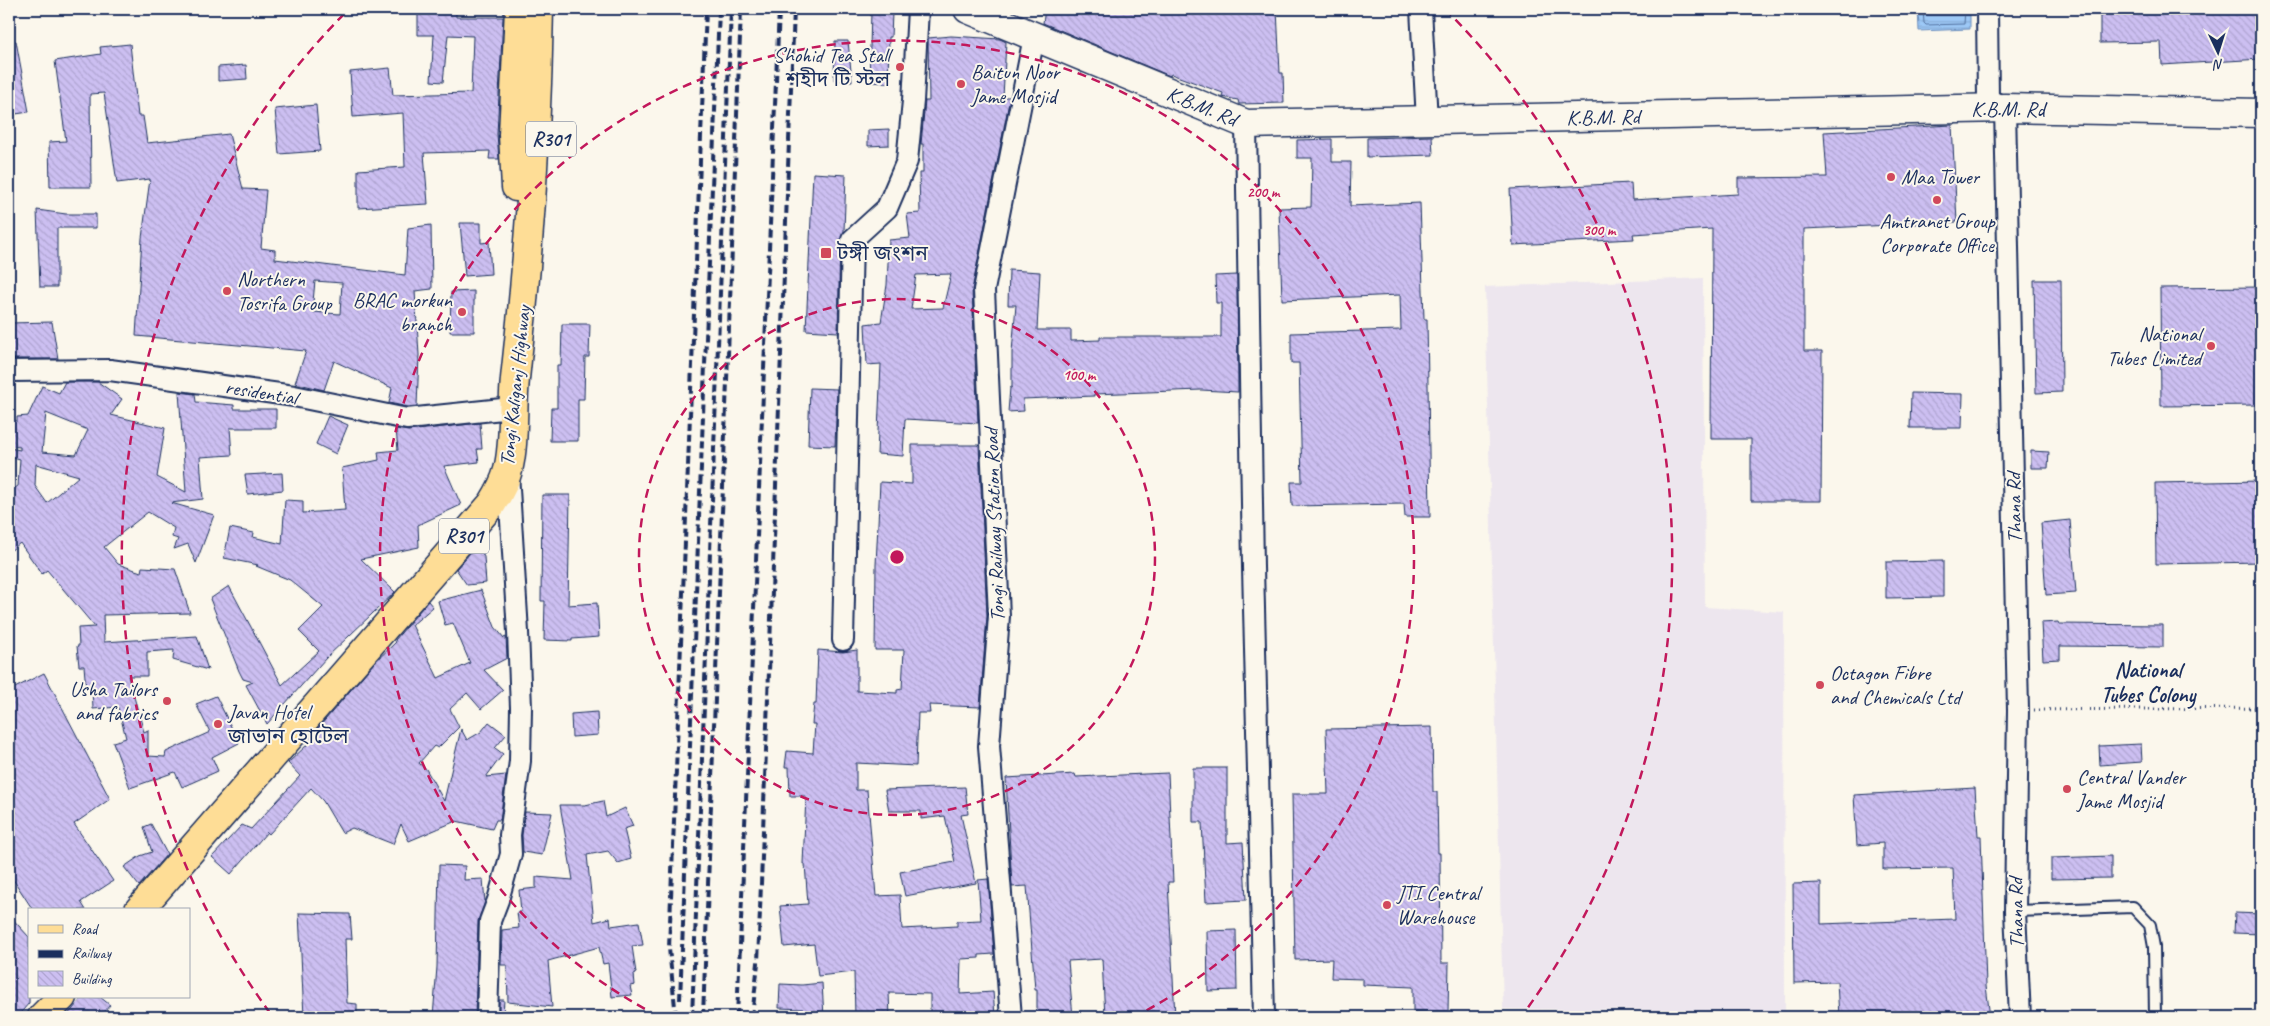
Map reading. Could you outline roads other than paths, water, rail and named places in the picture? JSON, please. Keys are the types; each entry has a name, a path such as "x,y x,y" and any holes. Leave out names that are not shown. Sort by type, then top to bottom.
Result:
{"main road":[{"name":"R301","path":"519,9 513,135 517,193 527,268"},
{"name":"Tongi Kaliganj Highway","path":"141,908 492,504 508,470 512,452 512,408 527,268 539,9"},
{"name":"R301","path":"527,268 552,139 558,9"},
{"path":"42,1017 61,998"}],"street":[{"path":"843,640 852,240 887,208 907,161 914,101 918,9"},
{"name":"K.B.M. Rd","path":"968,9 1246,124 2005,108 2261,113"},
{"path":"1421,9 1427,121"},
{"path":"1987,9 1988,99 2005,108"},
{"name":"Tongi Railway Station Road","path":"1011,1017 989,746 999,616 984,290 1034,37"},
{"name":"Thana Rd","path":"2005,108 2018,710 2015,911 2020,1017"},
{"path":"1246,124 1253,567 1264,1017"},
{"name":"residential","path":"9,371 110,370 294,396 407,419 512,408"},
{"path":"487,1017 490,921 498,900 510,854 510,835 520,760 521,708 518,632 508,470"}],"lane":[{"path":"2015,911 2133,907 2150,925 2154,947 2155,1017"}],"water":[{"path":"1918,9 1970,9 1970,29 1919,31"}],"railway":[{"path":"676,1017 669,948 706,9"},
{"path":"680,1000 719,9"},
{"path":"692,1017 731,9"},
{"path":"703,1017 741,9"},
{"path":"737,1017 779,9"},
{"path":"752,1017 758,963 794,9"}],"place":[{"name":"Shohid Tea Stall শহীদ টি স্টল","path":"900,67"},
{"name":"Baitun Noor Jame Mosjid","path":"961,84"},
{"name":"Maa Tower","path":"1891,177"},
{"name":"Amtranet Group Corporate Office","path":"1937,200"},
{"name":"টঙ্গী জংশন","path":"826,253"},
{"name":"Northern Tosrifa Group","path":"227,291"},
{"name":"BRAC morkun branch","path":"462,312"},
{"name":"National Tubes Limited","path":"2211,346"},
{"name":"Octagon Fibre and Chemicals Ltd","path":"1820,685"},
{"name":"Usha Tailors and fabrics","path":"167,701"},
{"name":"Javan Hotel জাভান হোটেল","path":"218,724"},
{"name":"Central Vander Jame Mosjid","path":"2067,789"},
{"name":"JTI Central Warehouse","path":"1387,905"}],"district":[{"name":"National Tubes Colony","path":"2148,682"}]}
